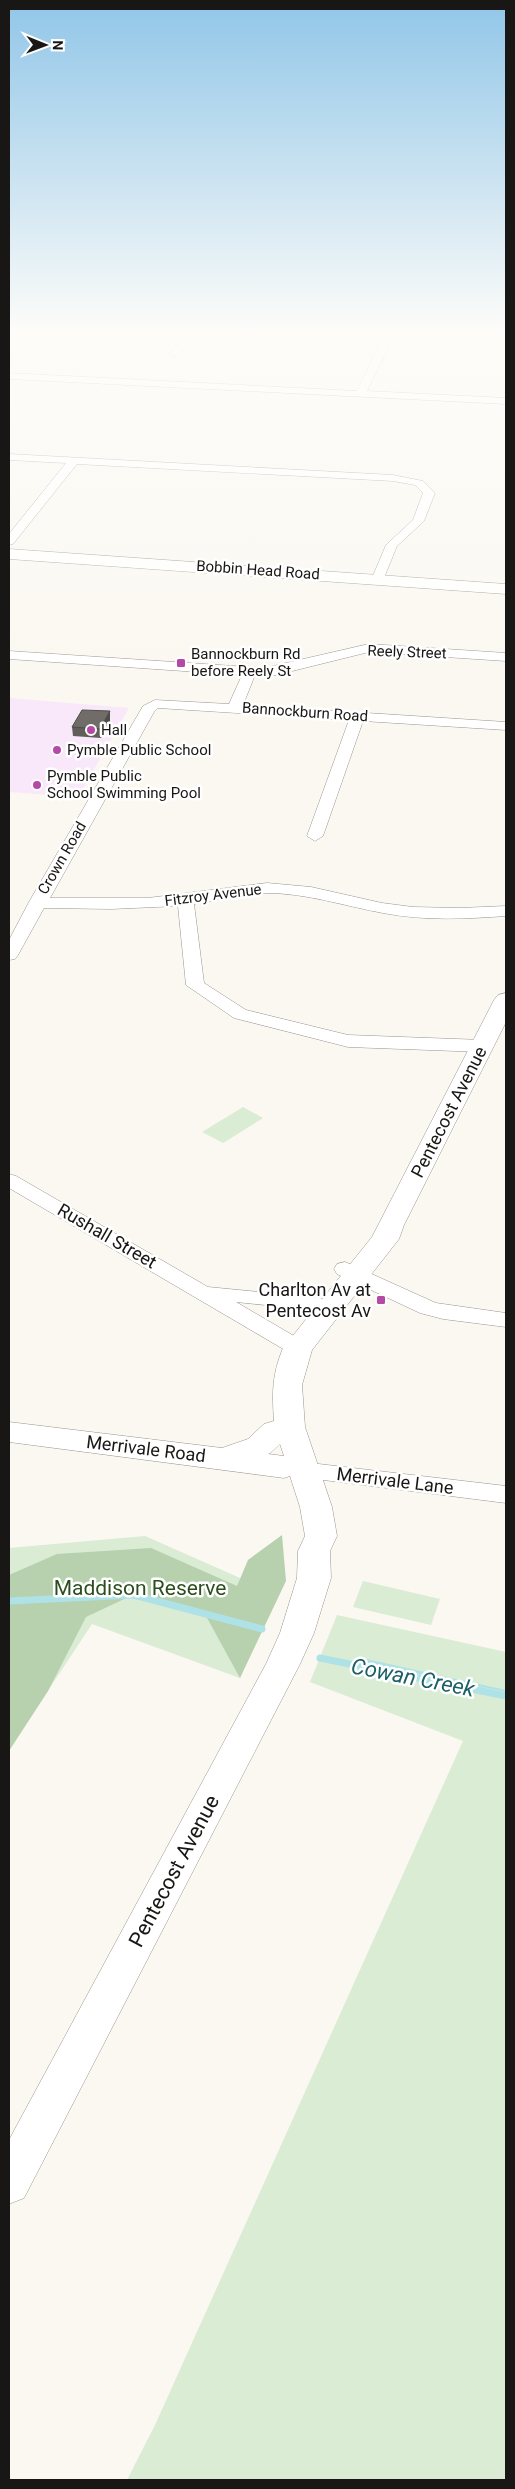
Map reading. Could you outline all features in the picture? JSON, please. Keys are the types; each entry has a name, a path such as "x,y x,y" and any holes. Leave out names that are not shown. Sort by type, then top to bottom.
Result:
{"street":[{"path":"9,457 393,478 420,483 427,488 429,493 418,521 392,545 378,578"},
{"path":"9,541 74,461"},
{"name":"Bobbin Head Road","path":"9,554 378,578 506,589"},
{"name":"Reely Street","path":"250,671 276,671 369,648 506,657"},
{"path":"9,655 250,671"},
{"name":"Bannockburn Road","path":"250,671 235,707 506,726"},
{"name":"Crown Road","path":"9,954 148,709 154,704 235,707"},
{"path":"316,836 358,716"},
{"name":"Fitzroy Avenue","path":"37,902 112,906 186,900 248,889 283,888 316,892 410,912 440,914 506,911"},
{"path":"186,900 186,918 195,985 240,1014 348,1040 482,1046"},
{"name":"Pentecost Avenue","path":"11,2174 283,1664 297,1633 314,1578 314,1551 321,1536 316,1507 275,1431 273,1386 277,1362 350,1271 390,1225 506,1000"},
{"name":"Rushall Street","path":"9,1180 205,1292 291,1345"},
{"path":"350,1271 428,1308 443,1312 506,1320"},
{"name":"Pentecost Avenue","path":"294,1469 287,1408 291,1345 313,1303 350,1271"},
{"name":"Rushall Street","path":"205,1292 313,1303"},
{"path":"227,1458 259,1446 275,1431"},
{"name":"Merrivale Road","path":"9,1432 227,1458 294,1469"},
{"name":"Merrivale Lane","path":"294,1469 506,1495"}],"shaded area":[{"name":"Pymble Public School","path":"9,698 129,708 78,797 9,792"}],"green space":[{"path":"243,1107 263,1118 223,1143 202,1132"},
{"name":"Maddison Reserve","path":"282,1535 286,1581 240,1678 206,1616 139,1592 86,1617 48,1691 9,1751 9,1575 57,1554 151,1548 237,1586 248,1560"},
{"name":"Maddison Reserve","path":"145,1536 274,1593 240,1678 92,1624 9,1750 9,1548"},
{"path":"363,1581 440,1599 431,1625 353,1607"},
{"path":"337,1615 506,1652 506,2480 127,2480 155,2425 463,1741 310,1682"}],"water":[{"path":"362,1658 506,1690 506,1692 366,1663"}],"building":[{"path":"82,710 110,711 100,729 72,727"}],"waterway":[{"path":"9,1601 134,1595 262,1629"},
{"name":"Cowan Creek","path":"320,1658 506,1696"}],"place":[{"name":"Bannockburn Rd before Reely St","path":"181,663"},
{"name":"Hall","path":"91,730"},
{"name":"Pymble Public School","path":"57,750"},
{"name":"Pymble Public School Swimming Pool","path":"37,785"},
{"name":"Charlton Av at Pentecost Av","path":"381,1300"}]}
